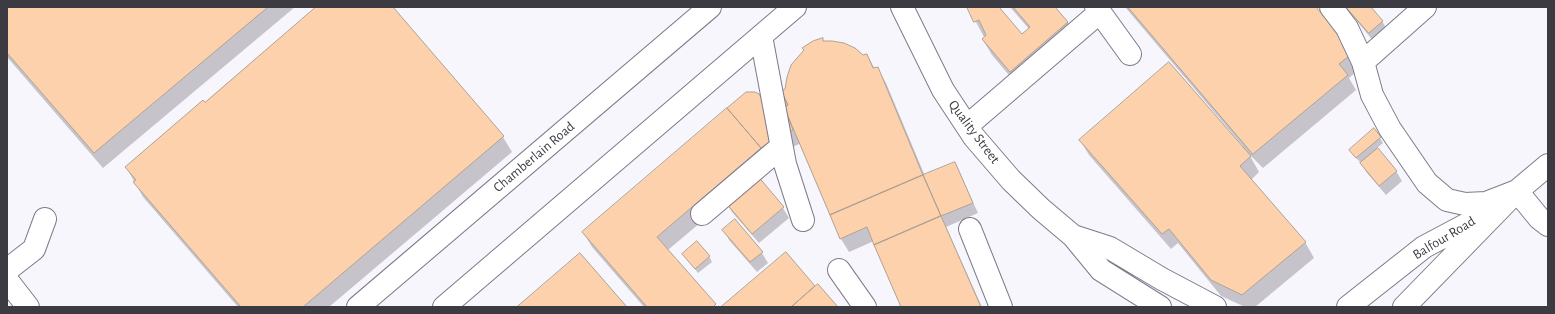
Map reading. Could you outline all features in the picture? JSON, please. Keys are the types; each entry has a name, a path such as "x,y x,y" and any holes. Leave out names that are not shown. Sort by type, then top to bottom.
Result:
{"street":[{"name":"Chamberlain Road","path":"358,307 710,7"},
{"path":"444,307 795,7"},
{"name":"Quality Street","path":"902,7 943,90 974,137 1011,180 1041,210 1073,236 1100,270 1160,307"},
{"path":"1331,7 1347,28 1363,62 1372,95 1390,129 1427,183 1447,200 1465,204 1486,203 1511,197 1548,224"},
{"path":"1363,62 1425,7"},
{"path":"967,126 1098,10 1130,54"},
{"path":"761,36 781,147 803,220"},
{"path":"702,214 781,147"},
{"name":"Balfour Road","path":"1404,307 1511,197 1548,165"},
{"name":"Balfour Road","path":"1348,307 1424,247 1511,197"},
{"path":"7,270 34,249 45,220"},
{"path":"970,229 1001,307"},
{"name":"Quality Street","path":"1073,236 1110,248 1162,279 1215,307"},
{"path":"839,270 865,307"},
{"path":"7,280 28,307"},
{"path":"1418,307 1427,285"}],"building":[{"path":"7,7 268,7 94,153 7,53"},
{"path":"316,7 393,7 504,136 303,307 241,307 133,182 136,180 125,167 203,100 205,102"},
{"path":"967,7 999,7 1022,34 1030,27 1013,7 1055,7 1068,22 1010,72 982,39 986,35 979,20 974,22"},
{"path":"1128,7 1316,7 1354,52 1339,64 1348,75 1253,154"},
{"path":"1346,7 1371,7 1383,21 1369,33"},
{"path":"823,38 823,41 844,43 855,48 863,55 867,54 873,68 878,67 923,175 830,215 784,107 788,105 781,91 785,89 791,65 804,50 802,48 813,41"},
{"path":"1169,62 1251,156 1240,166 1306,242 1242,295 1211,280 1169,229 1162,234 1079,140"},
{"path":"781,91 788,105 784,107 793,130 772,140 761,148 727,108 746,92 755,92 759,94 762,99"},
{"path":"727,108 761,148 657,237 716,304 713,307 647,307 582,232"},
{"path":"1374,128 1381,137 1356,158 1349,150"},
{"path":"1378,148 1397,171 1379,186 1360,163"},
{"path":"955,162 973,203 941,216 923,175"},
{"path":"757,175 784,207 752,234 725,202"},
{"path":"923,175 941,216 874,245 867,227 840,239 830,215"},
{"path":"941,216 981,307 901,307 874,245"},
{"path":"735,219 763,252 750,262 722,230"},
{"path":"697,241 710,256 695,269 682,254"},
{"path":"786,252 815,286 791,307 721,307"},
{"path":"580,253 627,307 517,307"},
{"path":"818,284 838,307 791,307 815,286"}]}
